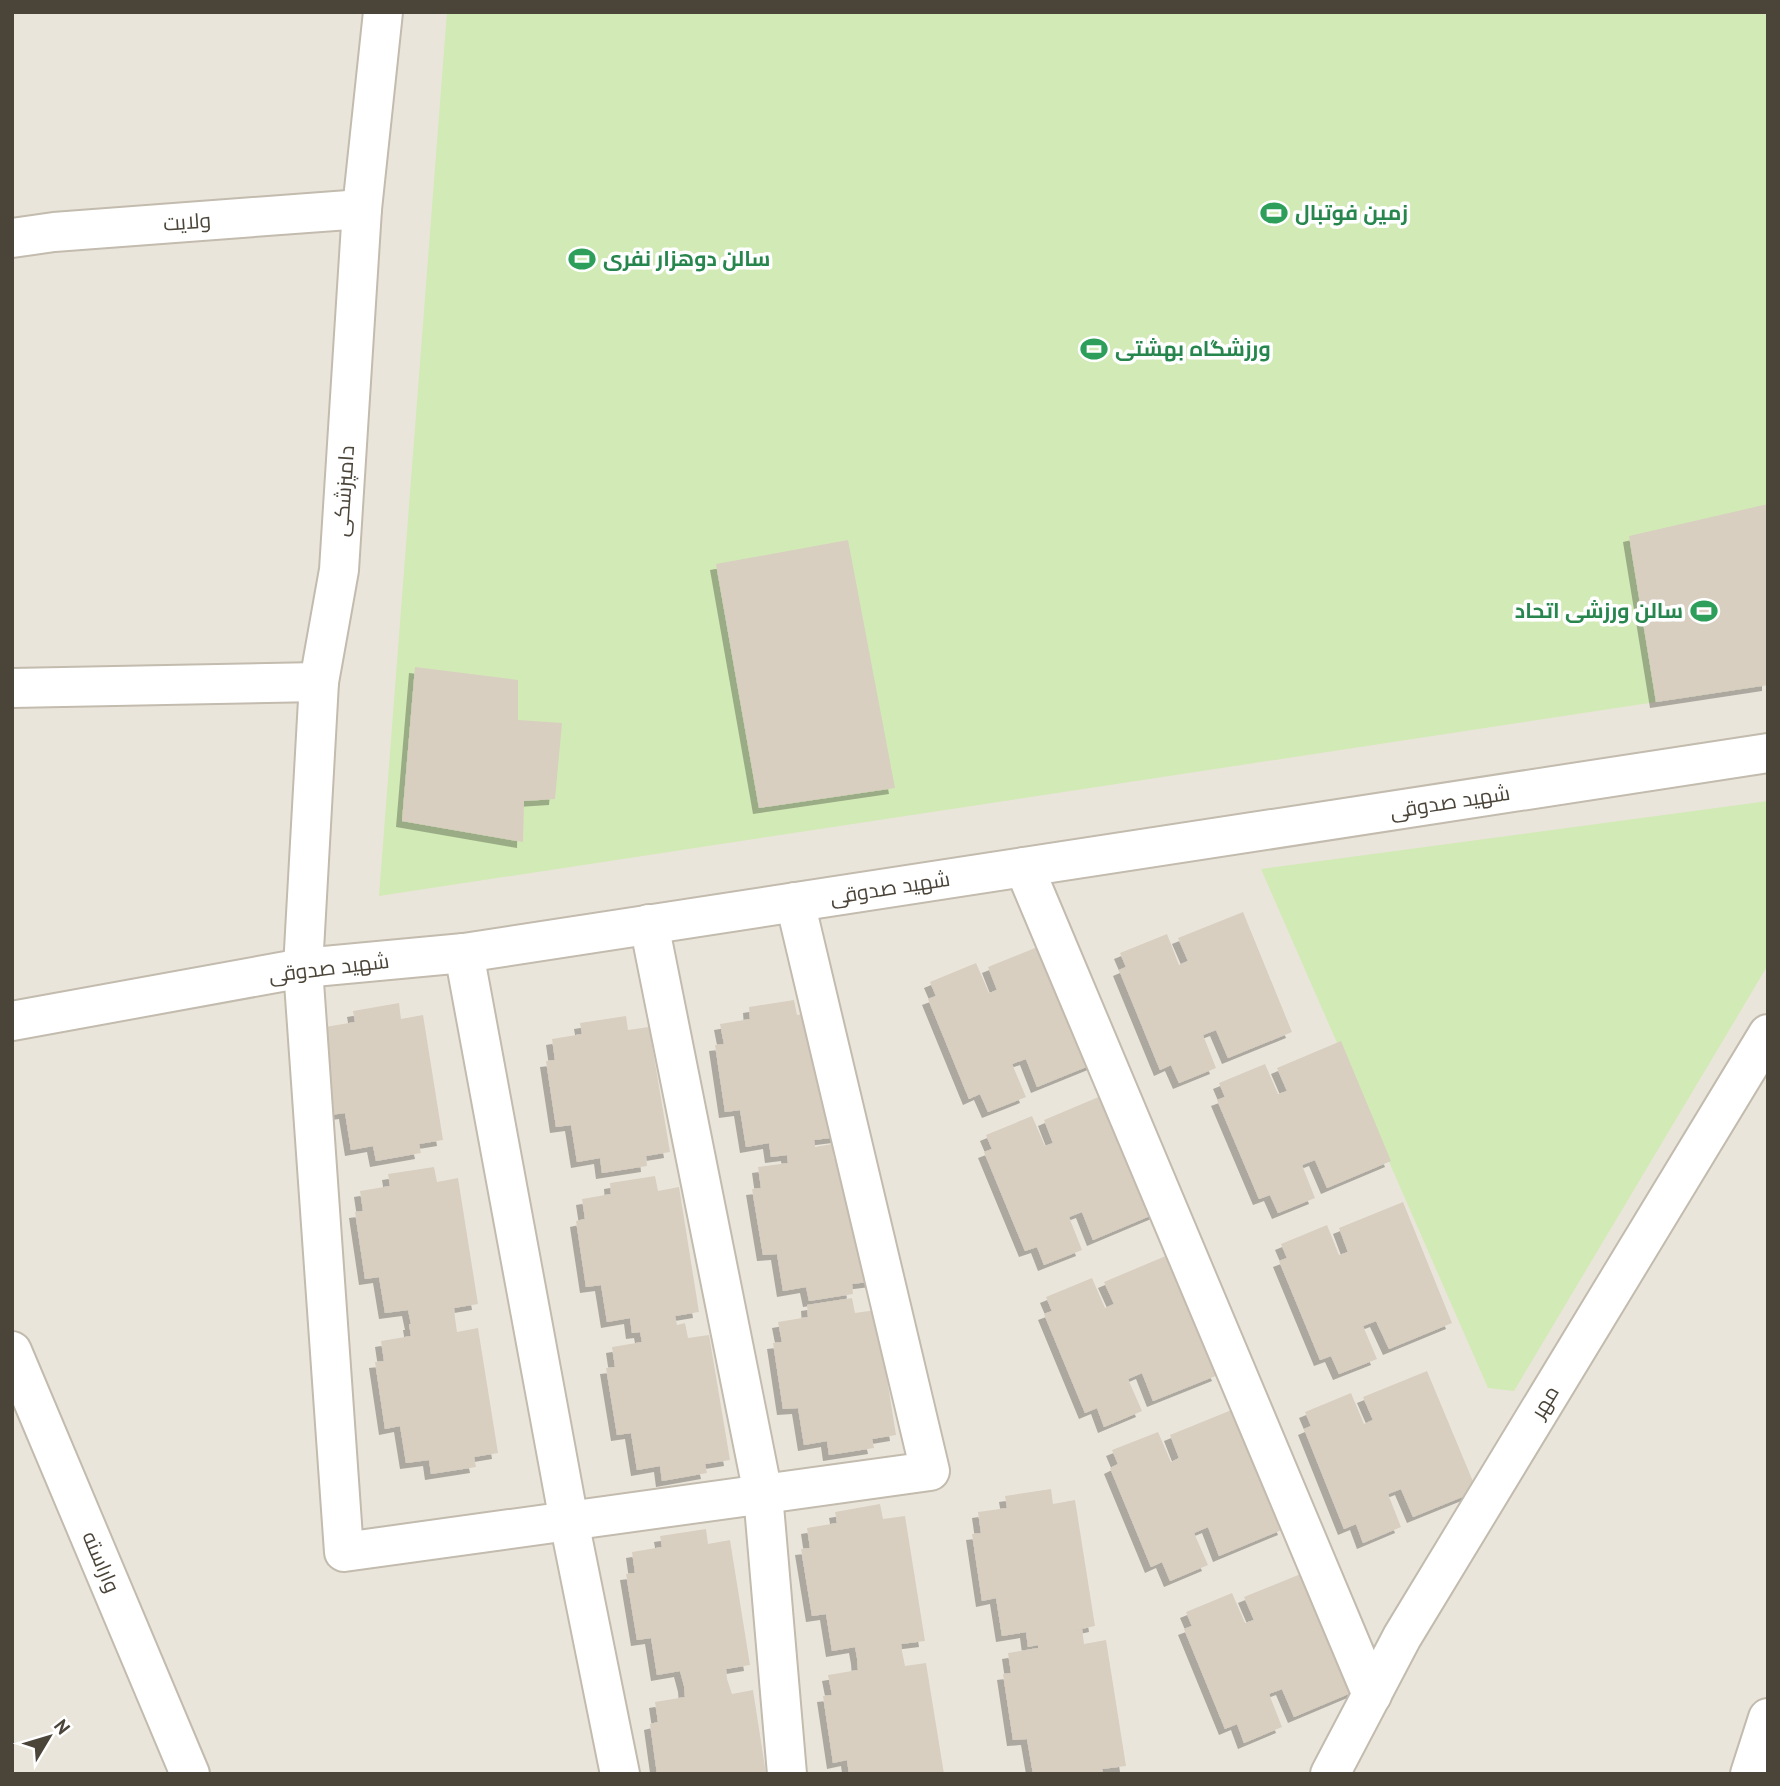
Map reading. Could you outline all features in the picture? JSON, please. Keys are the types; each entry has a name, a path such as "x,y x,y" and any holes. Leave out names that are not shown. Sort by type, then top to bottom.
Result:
{"street":[{"name":"دامپزشکی","path":"383,12 362,209 339,570 319,682 303,968 344,1552 569,1521"},
{"name":"ولایت","path":"12,239 54,232 362,209"},
{"path":"12,688 319,682"},
{"name":"شهید صدوقی","path":"12,1021 303,968 464,953 1768,753"},
{"path":"1024,867 1372,1695"},
{"path":"569,1521 930,1471 795,902"},
{"path":"649,924 763,1494 787,1774"},
{"path":"464,953 569,1521 620,1774"},
{"name":"مهر","path":"1331,1774 1402,1637 1768,1034"},
{"name":"واراسته","path":"12,1351 190,1774"},
{"path":"1750,1774 1768,1718"}],"shaded area":[{"path":"12,12 1768,12 1768,1774 12,1774"}],"green space":[{"name":"ورزشگاه بهشتی","path":"447,12 1768,12 1768,685 379,896"},
{"path":"1768,801 1768,965 1514,1391 1488,1388 1261,869"}],"building":[{"name":"سالن ورزشی اتحاد","path":"1768,504 1768,685 1656,702 1629,536"},
{"path":"848,540 895,788 759,808 716,564"},
{"path":"415,667 518,680 518,720 562,723 555,799 524,801 523,842 402,821"},
{"path":"1243,912 1292,1032 1228,1058 1216,1030 1203,1035 1216,1068 1179,1083 1171,1065 1160,1070 1119,970 1126,967 1120,953 1167,934 1179,965 1188,961 1178,938"},
{"path":"1052,941 1101,1061 1037,1087 1026,1059 1012,1064 1026,1097 988,1112 980,1094 969,1099 928,999 936,996 930,982 976,963 989,993 997,990 988,967"},
{"path":"794,1000 797,1015 818,1012 838,1137 814,1140 815,1147 832,1144 834,1159 856,1156 876,1281 852,1284 853,1294 809,1301 806,1287 783,1291 777,1254 763,1255 752,1189 761,1188 758,1167 788,1163 787,1155 771,1157 769,1143 746,1147 740,1110 725,1112 715,1045 724,1044 720,1024 750,1019 749,1007"},
{"path":"399,1003 401,1019 423,1015 443,1140 419,1144 421,1153 376,1161 373,1146 351,1150 345,1113 330,1115 319,1049 329,1047 325,1027 355,1022 353,1011"},
{"path":"626,1016 628,1030 649,1027 670,1152 646,1156 647,1166 602,1173 600,1158 577,1162 571,1125 556,1127 546,1061 555,1060 552,1039 582,1034 580,1023"},
{"path":"1341,1041 1391,1161 1327,1188 1315,1160 1302,1165 1315,1198 1278,1213 1270,1195 1259,1199 1217,1100 1225,1097 1219,1083 1265,1064 1278,1094 1287,1091 1277,1068"},
{"path":"1108,1093 1157,1213 1093,1240 1082,1212 1069,1217 1082,1250 1044,1265 1037,1247 1025,1251 984,1152 992,1149 986,1135 1032,1116 1045,1146 1053,1143 1044,1120"},
{"path":"434,1167 437,1182 458,1178 478,1304 454,1308 457,1332 478,1328 498,1453 474,1457 476,1467 431,1474 429,1460 406,1463 400,1426 385,1429 375,1362 384,1361 381,1341 411,1336 411,1324 408,1310 385,1313 379,1277 365,1279 355,1212 363,1211 360,1191 390,1186 388,1174"},
{"path":"655,1176 658,1191 679,1187 699,1312 675,1316 677,1325 685,1323 688,1338 709,1335 730,1460 705,1464 707,1473 662,1481 660,1466 637,1470 631,1433 617,1435 606,1368 615,1367 612,1347 642,1342 640,1332 632,1333 630,1318 607,1322 601,1285 586,1287 576,1221 585,1219 582,1199 611,1194 610,1183"},
{"path":"1403,1202 1452,1323 1389,1349 1376,1321 1363,1326 1377,1359 1339,1374 1331,1356 1320,1360 1279,1261 1287,1258 1281,1244 1327,1225 1339,1255 1348,1252 1339,1228"},
{"path":"1168,1255 1218,1375 1153,1401 1142,1373 1128,1379 1142,1411 1104,1427 1097,1408 1085,1413 1044,1314 1052,1311 1046,1297 1092,1278 1105,1308 1114,1304 1104,1282"},
{"path":"852,1298 855,1313 876,1310 896,1435 872,1439 874,1448 829,1455 827,1441 804,1445 798,1408 783,1409 773,1343 782,1342 778,1322 808,1317 807,1305"},
{"path":"1427,1371 1477,1491 1413,1517 1401,1489 1388,1494 1401,1527 1363,1543 1356,1524 1344,1529 1304,1429 1311,1426 1305,1412 1351,1393 1364,1424 1373,1420 1363,1397"},
{"path":"1234,1409 1284,1529 1219,1556 1208,1527 1194,1533 1208,1565 1170,1581 1162,1562 1151,1567 1110,1468 1118,1464 1112,1450 1158,1432 1171,1462 1179,1458 1170,1435"},
{"path":"1051,1489 1053,1504 1075,1500 1095,1626 1072,1631 1082,1629 1084,1644 1106,1640 1126,1766 1102,1769 1103,1774 1033,1774 1027,1739 1013,1740 1003,1674 1011,1673 1008,1653 1038,1648 1038,1645 1028,1647 1026,1632 1002,1636 996,1598 982,1601 972,1534 981,1533 978,1512 1007,1508 1005,1496"},
{"path":"880,1504 883,1519 905,1516 925,1641 901,1644 902,1651 905,1666 926,1663 944,1774 849,1774 847,1760 833,1763 823,1696 832,1695 828,1675 858,1670 857,1658 855,1647 832,1651 826,1614 812,1616 801,1549 810,1548 807,1528 837,1523 835,1512"},
{"path":"706,1529 708,1544 730,1540 750,1665 726,1669 727,1679 732,1694 753,1690 766,1774 657,1774 650,1724 658,1722 655,1702 685,1697 684,1686 680,1671 657,1675 651,1638 637,1640 626,1574 635,1573 632,1552 662,1547 660,1536"},
{"path":"1308,1571 1358,1690 1294,1717 1282,1689 1269,1694 1282,1727 1244,1743 1237,1724 1225,1729 1184,1629 1192,1626 1186,1612 1232,1593 1245,1623 1254,1620 1244,1597"}],"place":[{"name":"زمین فوتبال","path":"1274,213"},
{"name":"سالن دوهزار نفری","path":"582,259"},
{"name":"ورزشگاه بهشتی","path":"1094,349"},
{"name":"سالن ورزشی اتحاد","path":"1704,611"}]}
